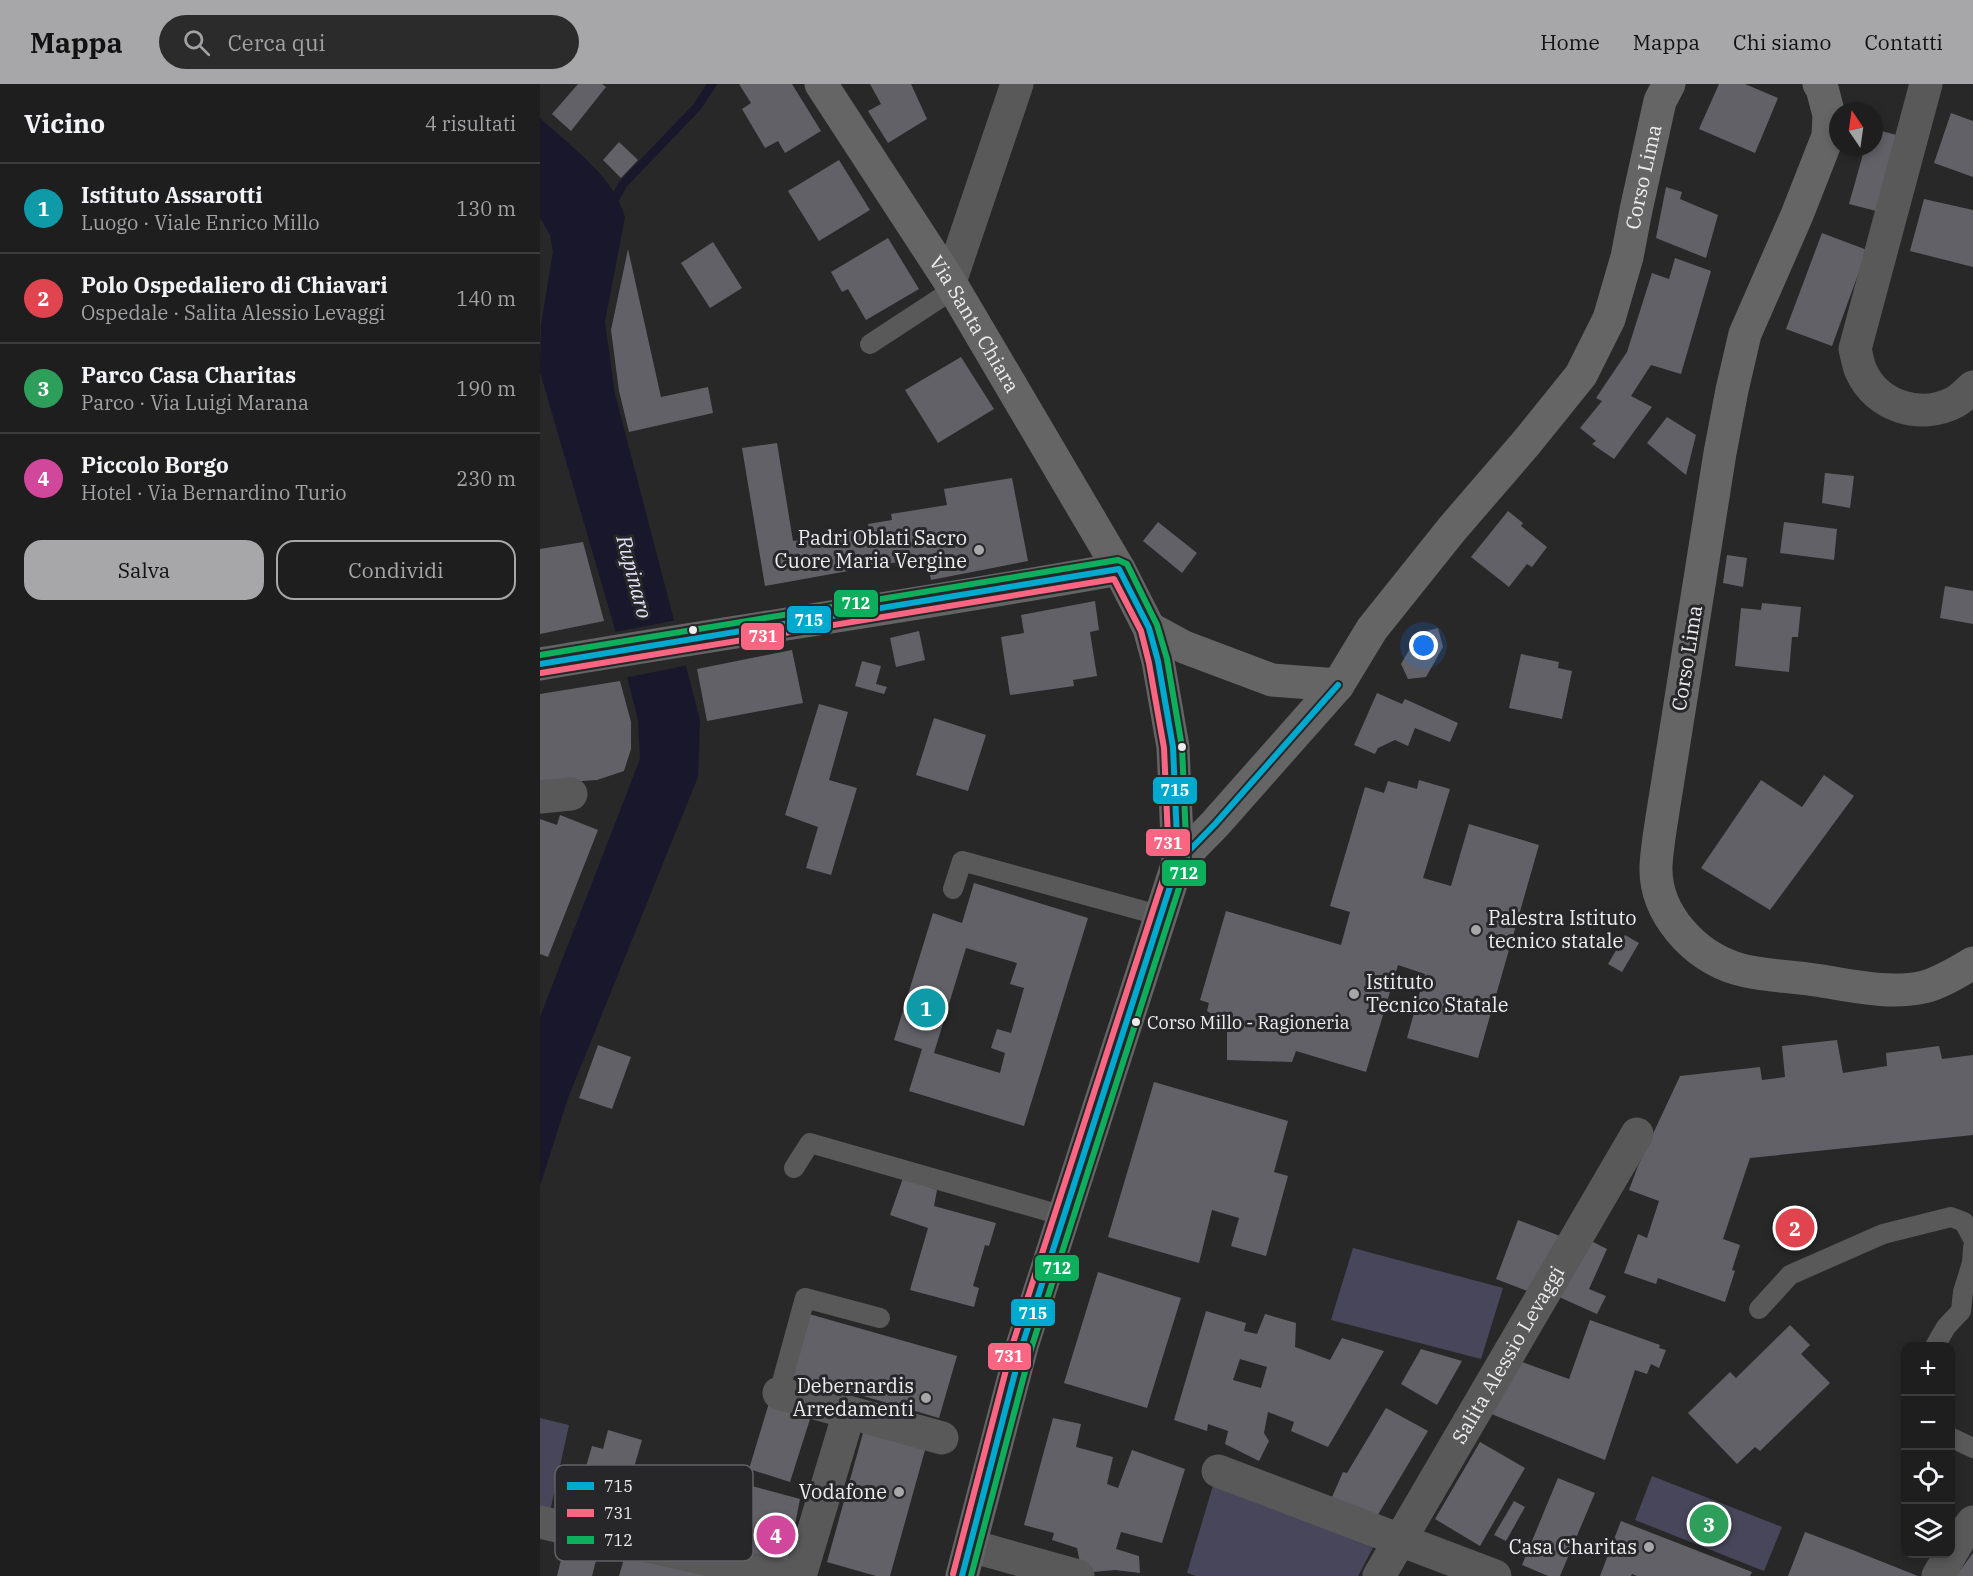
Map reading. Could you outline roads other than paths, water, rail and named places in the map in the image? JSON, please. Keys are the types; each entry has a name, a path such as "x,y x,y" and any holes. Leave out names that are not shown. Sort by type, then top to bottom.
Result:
{"main road":[{"path":"540,664 684,639 914,605 1119,569 1149,628 1158,661 1173,747 1178,862 1022,1346 966,1561"}],"street":[{"name":"Via Santa Chiara","path":"821,84 952,286 1100,533 1119,569"},
{"path":"952,286 1017,84"},
{"name":"Corso Lima","path":"1178,862 1215,824 1338,685 1372,629 1581,375 1609,319 1628,257 1660,101 1669,84"},
{"path":"1926,84 1856,349 1860,371 1873,390 1891,404 1913,411 1936,410 1957,401 1973,387"},
{"name":"Corso Lima","path":"1822,85 1829,115 1828,136 1797,215 1745,334 1732,390 1707,530 1661,824 1656,866 1659,892 1667,913 1691,944 1715,960 1739,969 1887,990 1924,987 1973,963"},
{"path":"1149,628 1184,646 1272,680 1338,685"},
{"name":"Salita Alessio Levaggi","path":"1379,1576 1637,1134"},
{"path":"779,1393 942,1438"},
{"path":"800,1576 849,1413"},
{"path":"1218,1471 1495,1576"},
{"path":"1938,1576 1960,1538 1973,1522"},
{"path":"694,1561 723,1570 782,1576"},
{"path":"966,1561 1078,1576"}],"lane":[{"path":"870,344 952,286"},
{"path":"954,889 962,861 1162,916"},
{"path":"794,1168 810,1143 1064,1216"},
{"path":"1759,1309 1790,1275 1883,1234 1951,1217 1964,1222 1973,1239"},
{"path":"1938,1342 1946,1327 1967,1309 1963,1292 1972,1263 1973,1248"},
{"path":"779,1393 806,1298 880,1318"},
{"path":"1955,1439 1973,1448"}],"water":[{"name":"Rupinaro","path":"540,118 601,175 619,202 625,217 605,322 615,394 700,720 698,777 568,1098 540,1186 540,1017 640,759 638,720 616,633 540,372 541,325 553,252 550,235 540,218"}],"waterway":[{"path":"611,206 623,184 697,107 712,84"}],"place":[{"name":"Padri Oblati Sacro Cuore Maria Vergine","path":"979,550"},
{"name":"Palestra Istituto tecnico statale","path":"1476,930"},
{"name":"Istituto Tecnico Statale","path":"1354,994"},
{"name":"Istituto Assarotti","path":"926,1008"},
{"name":"Corso Millo - Ragioneria","path":"1136,1022"},
{"name":"Polo Ospedaliero di Chiavari","path":"1795,1228"},
{"name":"Debernardis Arredamenti","path":"926,1398"},
{"name":"Vodafone","path":"899,1492"},
{"name":"Parco Casa Charitas","path":"1709,1524"},
{"name":"Piccolo Borgo","path":"776,1535"},
{"name":"Casa Charitas","path":"1649,1547"}]}
